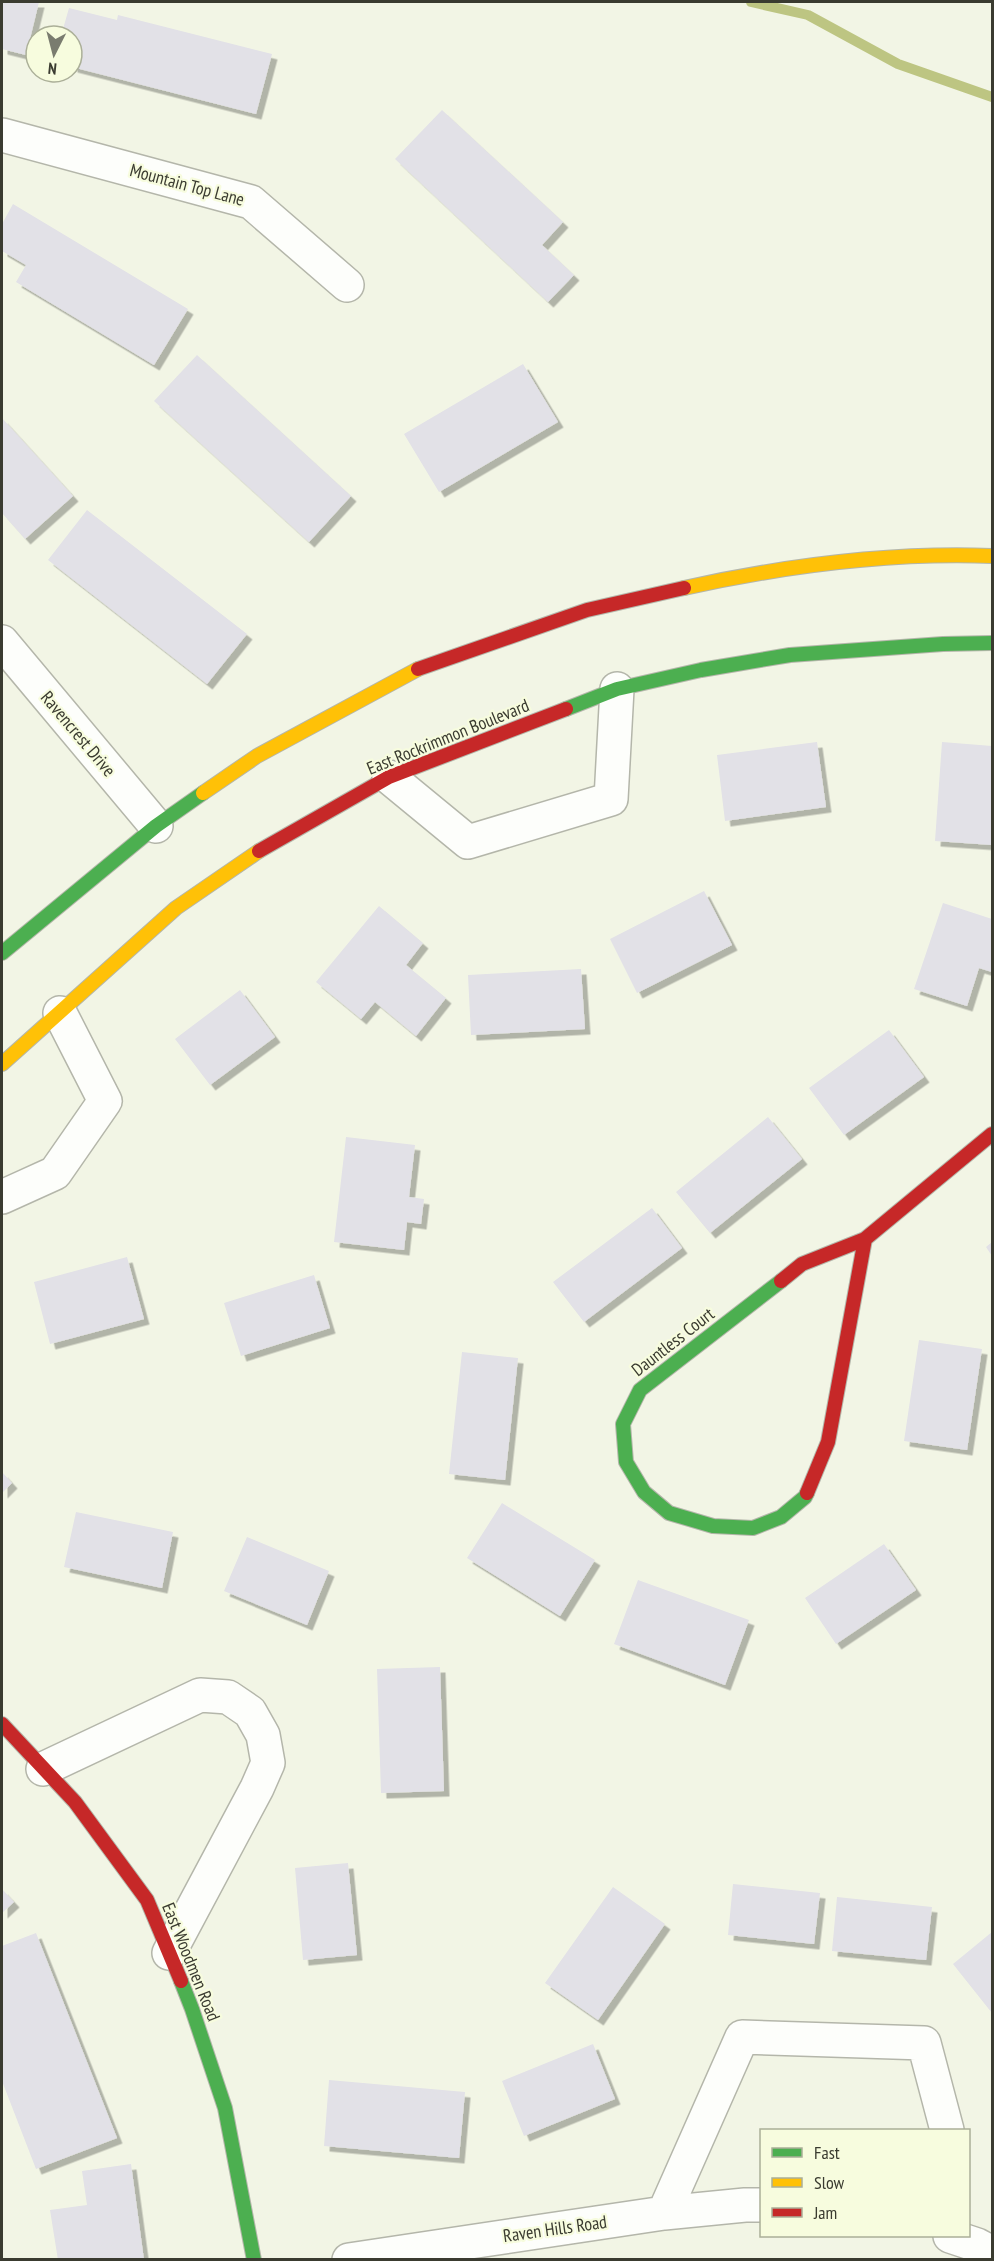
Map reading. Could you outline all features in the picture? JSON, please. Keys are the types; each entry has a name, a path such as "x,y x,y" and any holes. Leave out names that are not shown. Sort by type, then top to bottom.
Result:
{"main road":[{"path":"2,953 156,826 257,756 425,665 587,610 754,573 868,560 963,555 993,556"},
{"name":"East Rockrimmon Boulevard","path":"2,1064 176,908 261,850 389,777 617,689 701,670 790,655 943,644 993,643"},
{"name":"Dauntless Court","path":"865,1239 828,1442 805,1497 781,1516 753,1528 713,1526 669,1513 644,1492 626,1462 623,1424 640,1390 802,1264 865,1239 993,1134"},
{"name":"East Woodmen Road","path":"2,1724 75,1802 147,1900 192,2009 225,2108 254,2259"}],"street":[{"name":"Mountain Top Lane","path":"2,135 251,202 347,285"},
{"name":"Ravencrest Drive","path":"2,642 156,826"},
{"path":"389,777 468,842 611,799 617,689"},
{"path":"2,1197 55,1173 105,1101 60,1013"},
{"path":"43,1769 200,1695 228,1697 250,1712 263,1735 268,1763 169,1953"},
{"path":"664,2213 742,2037 924,2043 947,2129"},
{"name":"Raven Hills Road","path":"349,2259 664,2213 760,2205"},
{"path":"970,2221 973,2245"}],"building":[{"path":"2,2 39,2 34,24 24,24 24,54 2,49"},
{"path":"69,8 117,20 118,15 272,54 256,114 84,70 84,24 64,24"},
{"path":"442,110 563,222 542,245 574,275 548,302 395,159"},
{"path":"13,204 188,309 154,365 16,282 26,265 2,251 2,224"},
{"path":"197,355 351,496 309,542 154,401"},
{"path":"523,364 558,422 439,492 404,434"},
{"path":"2,418 73,496 25,539 2,513"},
{"path":"87,510 247,634 207,684 48,560"},
{"path":"817,742 826,807 725,821 717,755"},
{"path":"942,742 992,746 992,845 935,841"},
{"path":"704,891 732,945 637,993 610,939"},
{"path":"943,903 992,919 992,972 979,968 967,1006 914,989"},
{"path":"379,906 423,943 406,965 446,998 416,1036 375,1002 361,1019 316,982"},
{"path":"581,969 585,1029 471,1035 468,975"},
{"path":"240,990 275,1037 210,1085 175,1039"},
{"path":"889,1030 924,1077 844,1135 809,1088"},
{"path":"768,1117 802,1159 710,1233 676,1192"},
{"path":"346,1137 415,1145 409,1197 424,1199 421,1224 407,1222 404,1250 334,1242"},
{"path":"652,1208 682,1248 584,1322 553,1282"},
{"path":"992,1242 992,1256 986,1247"},
{"path":"127,1257 144,1319 50,1344 34,1282"},
{"path":"314,1275 330,1328 241,1356 224,1303"},
{"path":"919,1340 982,1349 967,1450 904,1441"},
{"path":"462,1352 518,1358 505,1480 449,1474"},
{"path":"2,1472 12,1483 2,1493"},
{"path":"502,1503 595,1560 560,1616 467,1558"},
{"path":"76,1512 173,1532 162,1588 64,1567"},
{"path":"247,1537 329,1571 307,1625 224,1591"},
{"path":"884,1544 916,1590 836,1644 805,1598"},
{"path":"638,1580 749,1620 725,1685 614,1644"},
{"path":"440,1667 444,1791 381,1793 377,1669"},
{"path":"348,1863 357,1955 303,1960 295,1868"},
{"path":"733,1884 820,1893 814,1944 728,1935"},
{"path":"613,1887 665,1924 598,2020 545,1983"},
{"path":"2,1889 14,1902 2,1913"},
{"path":"837,1897 932,1907 926,1960 832,1951"},
{"path":"992,1932 992,2013 953,1964"},
{"path":"36,1933 117,2138 36,2169 2,2081 2,1946"},
{"path":"593,2044 615,2099 524,2136 502,2081"},
{"path":"329,2080 465,2092 459,2158 324,2146"},
{"path":"131,2164 144,2260 58,2260 50,2210 87,2205 82,2171"}],"waterway":[{"path":"751,2 808,15 898,64 992,97"}],"traffic: fast":[{"path":"566,709 617,689 701,670 790,655 943,644 992,643"},
{"path":"2,953 156,826 203,793"},
{"path":"781,1281 640,1390 623,1424 626,1462 644,1492 669,1513 713,1526 753,1528 781,1517 807,1493"},
{"path":"181,1981 225,2108 254,2260"}],"traffic: slow":[{"path":"684,588 760,573 837,562 914,556 992,556"},
{"path":"203,793 257,756 418,669"},
{"path":"2,1064 176,908 259,851"}],"traffic: jam":[{"path":"418,669 587,610 684,588"},
{"path":"259,851 389,777 566,709"},
{"path":"781,1281 802,1264 865,1239 992,1134"},
{"path":"807,1493 828,1442 865,1239"},
{"path":"2,1724 75,1802 147,1900 181,1981"}]}
